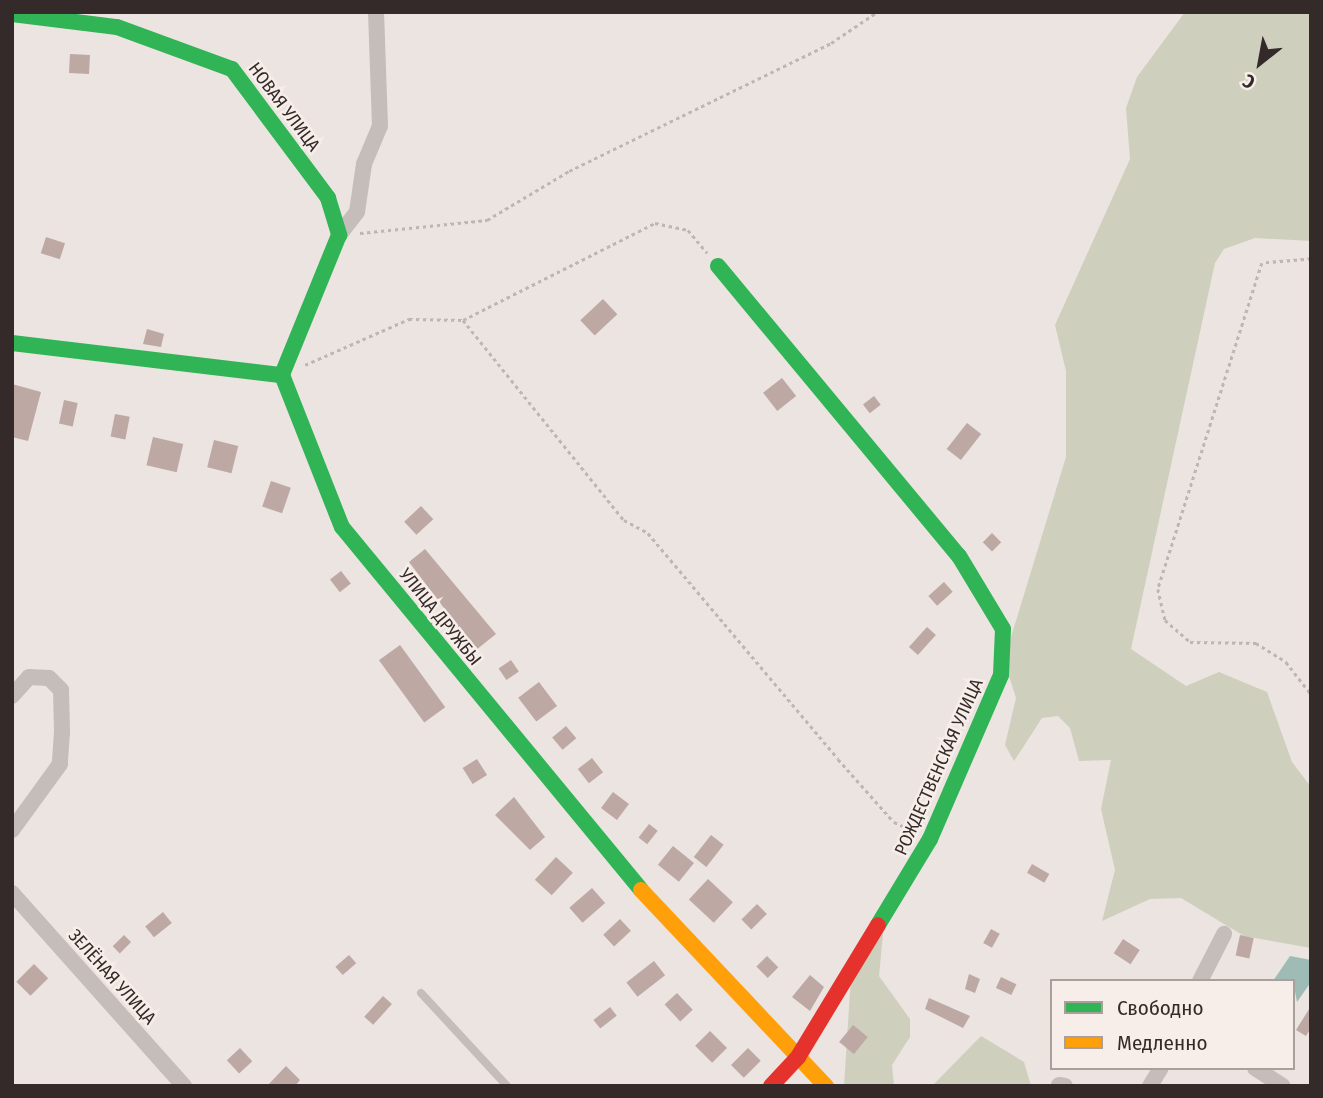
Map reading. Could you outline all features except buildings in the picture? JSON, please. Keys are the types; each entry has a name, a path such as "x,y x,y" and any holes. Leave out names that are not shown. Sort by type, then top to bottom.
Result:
{"street":[{"path":"12,343 282,375 339,235 357,212 364,164 380,126 376,12"},
{"name":"НОВАЯ УЛИЦА","path":"12,14 117,27 232,69 328,198 339,235"},
{"name":"РОЖДЕСТВЕНСКАЯ УЛИЦА","path":"718,266 959,556 1003,629 1001,675 930,839 798,1057 771,1086"},
{"name":"УЛИЦА ДРУЖБЫ","path":"282,375 342,527 619,866 826,1086"},
{"path":"12,696 29,677 49,678 61,690 62,732 60,764 12,830"},
{"name":"ЗЕЛЁНАЯ УЛИЦА","path":"12,893 184,1086"},
{"path":"1201,979 1224,934"},
{"path":"1150,1086 1160,1070"},
{"path":"1258,1070 1283,1086"}],"lane":[{"path":"421,993 507,1086"}],"path":[{"path":"339,235 487,220 569,171 831,43 877,12"},
{"path":"282,375 409,318 463,320 655,223 688,230 718,266"},
{"path":"1311,259 1262,263 1158,589 1165,621 1190,642 1256,643 1286,662 1311,694"},
{"path":"463,320 624,520 648,533 885,811 930,839"}],"green space":[{"path":"1185,12 1311,12 1311,241 1255,238 1224,249 1215,263 1131,649 1186,686 1219,672 1267,692 1292,762 1311,787 1311,948 1244,936 1181,898 1150,899 1102,921 1115,870 1101,809 1111,760 1079,761 1070,728 1058,716 1042,718 1014,761 1005,745 1016,698 1004,660 1066,457 1066,371 1055,325 1130,159 1126,108 1137,77"},
{"path":"884,923 879,976 910,1019 910,1037 892,1065 894,1086 844,1086 852,960"},
{"path":"981,1036 1024,1062 1031,1086 932,1086"}],"water":[{"path":"1290,956 1311,960 1311,982 1297,1002 1295,979 1274,979"}],"traffic: fast":[{"path":"12,14 117,27 232,69 328,198 339,235 282,375"},
{"path":"718,266 959,556 1003,629 1001,675 930,839 878,925"},
{"path":"12,343 282,375 342,527 641,890"}],"traffic: slow":[{"path":"641,890 826,1086"}],"traffic: jam":[{"path":"771,1086 798,1057 878,925"}]}
